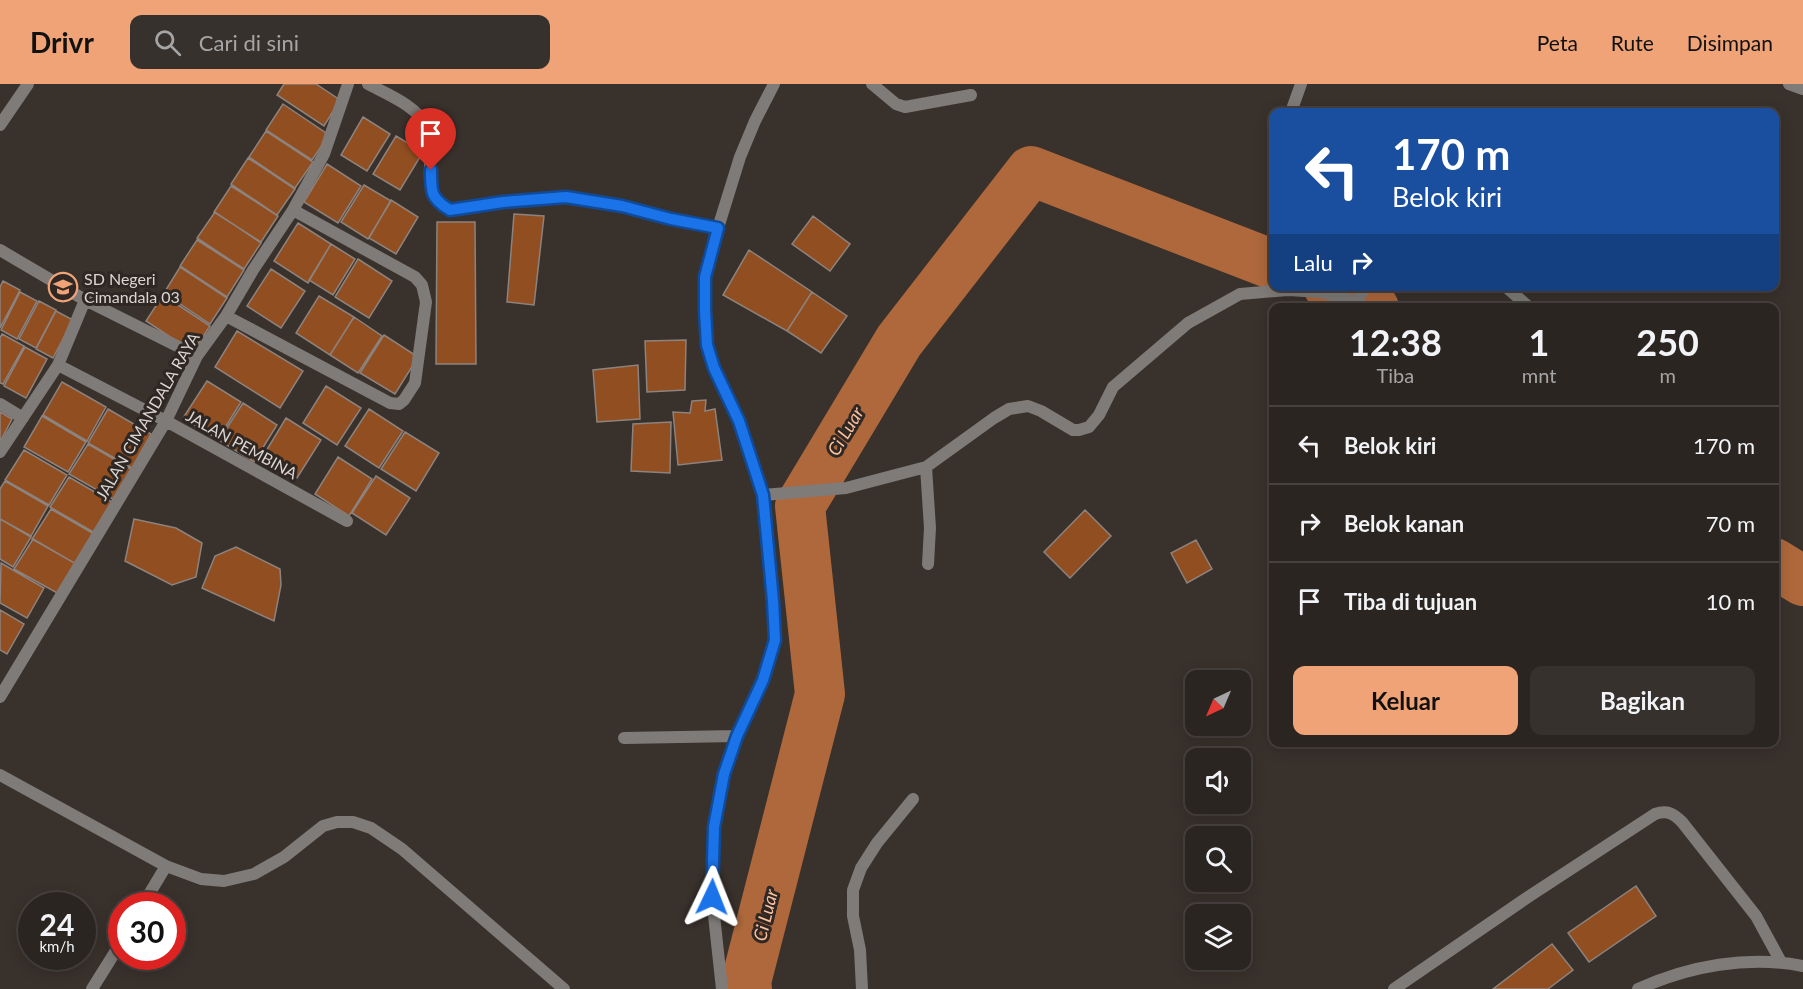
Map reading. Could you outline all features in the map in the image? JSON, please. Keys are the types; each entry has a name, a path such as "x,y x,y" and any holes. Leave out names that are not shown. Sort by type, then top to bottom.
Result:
{"street":[{"path":"0,125 28,84"},
{"name":"JALAN CIMANDALA RAYA","path":"0,697 166,421 197,356 226,316 293,210 324,154 348,84"},
{"path":"368,84 412,108 429,129 431,190 435,199 450,210 503,202 566,197 622,206 718,228"},
{"path":"722,989 712,897 714,827 724,774 737,736 763,680 775,640 763,495 739,421 714,368 707,345 705,277 740,157 774,84"},
{"path":"872,84 896,104 905,107 971,95"},
{"path":"1292,108 1301,84"},
{"path":"1789,84 1803,89"},
{"path":"226,316 390,403 399,404 415,383 426,302 422,285 415,277 293,210"},
{"path":"0,250 85,300 197,356"},
{"path":"763,495 846,488 926,467 994,418 1009,410 1028,406 1073,430 1089,427 1099,415 1113,387 1188,323 1240,294 1276,291"},
{"path":"1304,291 1321,292 1354,301 1358,300 1362,291"},
{"path":"1510,291 1524,303"},
{"path":"0,452 58,364 85,300"},
{"name":"JALAN PEMBINA","path":"58,364 346,521"},
{"path":"0,404 23,418"},
{"path":"926,467 930,528 928,564"},
{"path":"624,738 737,736"},
{"path":"0,775 166,866 201,879 224,881 254,874 284,857 323,826 337,822 353,822 371,828 402,849 564,989"},
{"path":"862,989 860,950 853,916 853,890 861,868 877,843 913,799"},
{"path":"1394,989 1538,891 1655,814 1662,812 1670,812 1682,822 1756,916 1781,962"},
{"path":"150,892 166,866"},
{"path":"1638,989 1664,977 1732,962 1781,962 1803,966"},
{"path":"92,989 108,963"}],"building":[{"path":"284,84 316,84 340,100 324,126 277,95"},
{"path":"283,104 329,135 312,160 266,130"},
{"path":"363,117 390,134 367,171 341,155"},
{"path":"266,131 313,162 295,188 249,157"},
{"path":"396,136 423,152 400,190 373,174"},
{"path":"248,158 295,189 277,215 231,184"},
{"path":"327,164 361,186 338,223 304,202"},
{"path":"364,185 391,201 368,239 341,222"},
{"path":"231,186 278,216 261,242 214,212"},
{"path":"391,200 418,217 396,254 369,238"},
{"path":"215,212 261,243 244,269 197,238"},
{"path":"514,214 544,216 534,305 507,302"},
{"path":"813,216 850,244 830,271 792,244"},
{"path":"437,222 475,222 476,364 436,364"},
{"path":"298,223 331,244 308,283 274,261"},
{"path":"197,240 244,270 227,297 180,266"},
{"path":"331,244 355,259 333,295 309,280"},
{"path":"749,250 812,292 787,331 723,295"},
{"path":"358,259 392,281 369,318 335,297"},
{"path":"180,267 227,298 210,324 164,293"},
{"path":"271,269 305,291 281,328 247,306"},
{"path":"3,281 20,290 0,328 0,287"},
{"path":"20,292 37,301 17,339 1,330"},
{"path":"812,292 847,316 821,353 787,331"},
{"path":"163,295 210,326 193,352 146,321"},
{"path":"319,296 354,317 330,355 296,333"},
{"path":"39,301 56,310 36,348 19,339"},
{"path":"56,311 73,320 53,358 36,349"},
{"path":"354,317 382,336 358,373 330,355"},
{"path":"237,331 303,371 280,408 215,367"},
{"path":"2,334 24,346 3,384 0,383 0,338"},
{"path":"384,335 418,357 395,394 360,373"},
{"path":"686,340 685,390 647,392 645,341"},
{"path":"25,347 47,359 26,398 4,386"},
{"path":"638,365 640,419 597,422 593,370"},
{"path":"207,381 241,402 218,439 183,418"},
{"path":"62,382 106,407 87,441 43,415"},
{"path":"326,386 361,408 337,445 303,423"},
{"path":"706,400 705,411 715,409 722,460 678,465 673,412 690,413 692,401"},
{"path":"243,403 277,425 254,462 219,440"},
{"path":"108,409 151,434 132,468 88,443"},
{"path":"369,409 403,431 379,468 345,446"},
{"path":"0,412 12,419 0,442"},
{"path":"42,416 86,442 68,472 24,447"},
{"path":"286,418 321,440 297,478 263,456"},
{"path":"671,422 670,473 631,471 633,424"},
{"path":"405,432 439,453 416,491 381,469"},
{"path":"88,444 131,469 113,499 69,474"},
{"path":"24,450 67,475 49,505 5,480"},
{"path":"338,457 372,479 349,516 315,494"},
{"path":"376,476 410,498 386,535 352,513"},
{"path":"69,477 112,502 95,533 50,507"},
{"path":"5,481 48,506 31,536 0,519 0,489"},
{"path":"51,509 94,534 76,564 32,539"},
{"path":"1085,510 1111,536 1070,578 1044,552"},
{"path":"0,519 31,537 13,567 0,559"},
{"path":"134,519 176,528 202,543 196,577 172,585 125,561"},
{"path":"33,539 76,564 59,594 14,569"},
{"path":"1196,540 1212,569 1187,583 1171,553"},
{"path":"236,547 280,569 281,585 274,621 202,588 215,556"},
{"path":"1,563 44,588 27,618 0,603"},
{"path":"0,610 24,624 7,654 0,650"},
{"path":"1636,886 1656,916 1589,962 1568,933"},
{"path":"1552,944 1573,970 1548,989 1493,989"}],"waterway":[{"name":"Ci Luar","path":"747,989 746,982 820,694 800,506 899,341 1031,171 1269,263"},
{"name":"Ci Luar","path":"1341,291 1367,303"},
{"name":"Ci Luar","path":"1779,566 1803,581"}],"place":[{"name":"SD Negeri Cimandala 03","path":"63,287"}],"route":[{"path":"431,170 431,190 435,199 450,210 503,202 566,197 622,206 718,228 705,277 707,345 714,368 739,421 763,495 775,640 763,680 737,736 724,774 714,827 712,897"}]}
